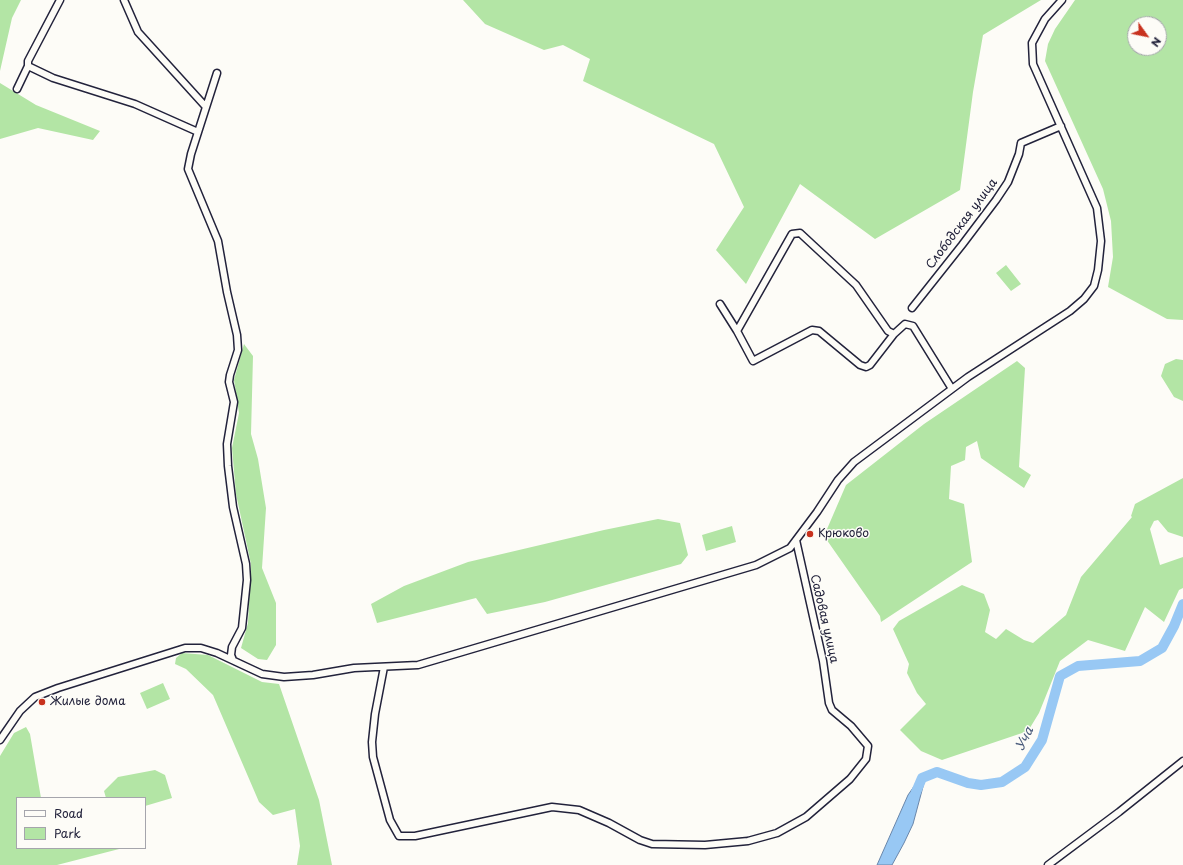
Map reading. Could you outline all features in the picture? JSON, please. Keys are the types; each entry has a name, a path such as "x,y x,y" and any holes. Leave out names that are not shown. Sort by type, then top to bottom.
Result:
{"street":[{"path":"17,89 28,66 28,61 60,0"},
{"path":"124,0 138,32 206,108"},
{"path":"0,740 20,711 35,697 58,688 185,648 201,648 217,653 262,674 284,677 313,675 354,668 418,665 756,565 790,548 838,480 854,462 952,389 1070,311 1084,299 1094,286 1098,270 1101,241 1097,208 1033,64 1032,43 1045,19 1062,0"},
{"path":"28,66 53,78 135,104 198,132"},
{"path":"218,73 198,132 188,169 218,241 238,335 238,350 229,382 234,402 227,444 233,507 246,564 247,580 242,628 232,647 231,655 233,660"},
{"name":"Слободская улица","path":"912,308 966,240 1008,182 1019,154 1021,143 1061,126"},
{"path":"737,331 792,234 800,233 856,285 888,331 894,334"},
{"path":"720,304 753,361 812,330 819,331 860,366 866,367 894,334 905,324 913,326 952,389"},
{"name":"Садовая улица","path":"384,667 375,714 372,742 373,757 390,820 399,836 415,836 552,807 579,810 609,823 640,840 652,844 712,844 748,841 777,834 806,817 850,779 866,759 868,746 851,726 832,710 829,703 823,661 796,540"},
{"path":"1048,865 1119,812 1183,761"}],"green space":[{"path":"0,0 21,0 12,18 0,71"},
{"path":"463,0 1041,0 983,35 973,92 960,190 875,239 800,184 746,284 716,250 744,207 714,144 583,81 590,59 563,45 544,50 485,24"},
{"path":"1075,0 1183,0 1183,320 1167,319 1108,287 1113,257 1111,221 1103,189 1045,61 1048,44 1055,29"},
{"path":"0,83 36,105 100,131 93,140 38,128 0,139"},
{"path":"1006,265 1021,284 1011,291 996,273"},
{"path":"244,344 253,356 251,434 258,459 266,508 262,568 276,603 276,645 267,660 258,659 241,648 248,623 251,564 236,494 232,448 239,413 234,380"},
{"path":"1176,359 1183,360 1183,401 1174,397 1161,376 1165,364"},
{"path":"1017,361 1025,368 1019,467 1031,475 1024,488 981,458 977,441 966,447 965,460 951,466 949,499 964,504 972,562 881,622 880,616 824,536 846,485 924,424"},
{"path":"1183,478 1183,537 1168,532 1158,520 1154,521 1150,529 1160,565 1183,557 1183,588 1179,590 1164,622 1145,607 1125,651 1088,640 1060,661 1039,713 1028,731 942,760 921,751 900,730 926,704 917,693 907,673 909,664 893,629 899,621 962,585 984,594 990,610 985,632 996,639 1006,629 1024,640 1033,643 1066,615 1081,577 1132,517 1135,504"},
{"path":"658,519 680,523 688,555 681,564 545,602 487,614 476,598 377,623 371,604 404,586 468,562"},
{"path":"732,526 736,542 706,551 702,535"},
{"path":"182,653 208,655 262,682 279,684 319,800 332,865 297,865 300,846 295,809 273,815 259,802 213,695 186,669 175,664 176,658"},
{"path":"163,683 170,699 147,709 140,693"},
{"path":"26,727 30,734 41,797 16,797 16,849 119,849 57,865 0,865 0,756 14,733"},
{"path":"155,770 165,775 172,798 146,806 146,797 106,797 104,791 118,777"}],"water":[{"path":"919,779 924,783 913,824 904,843 892,865 877,865 908,795"}],"waterway":[{"name":"Уча","path":"916,792 922,778 937,772 968,783 981,785 1002,782 1025,767 1042,740 1060,676 1078,666 1140,661 1162,648 1174,626 1183,604"}],"place":[{"name":"Крюково","path":"810,534"},
{"name":"Жилые дома","path":"42,702"}]}
